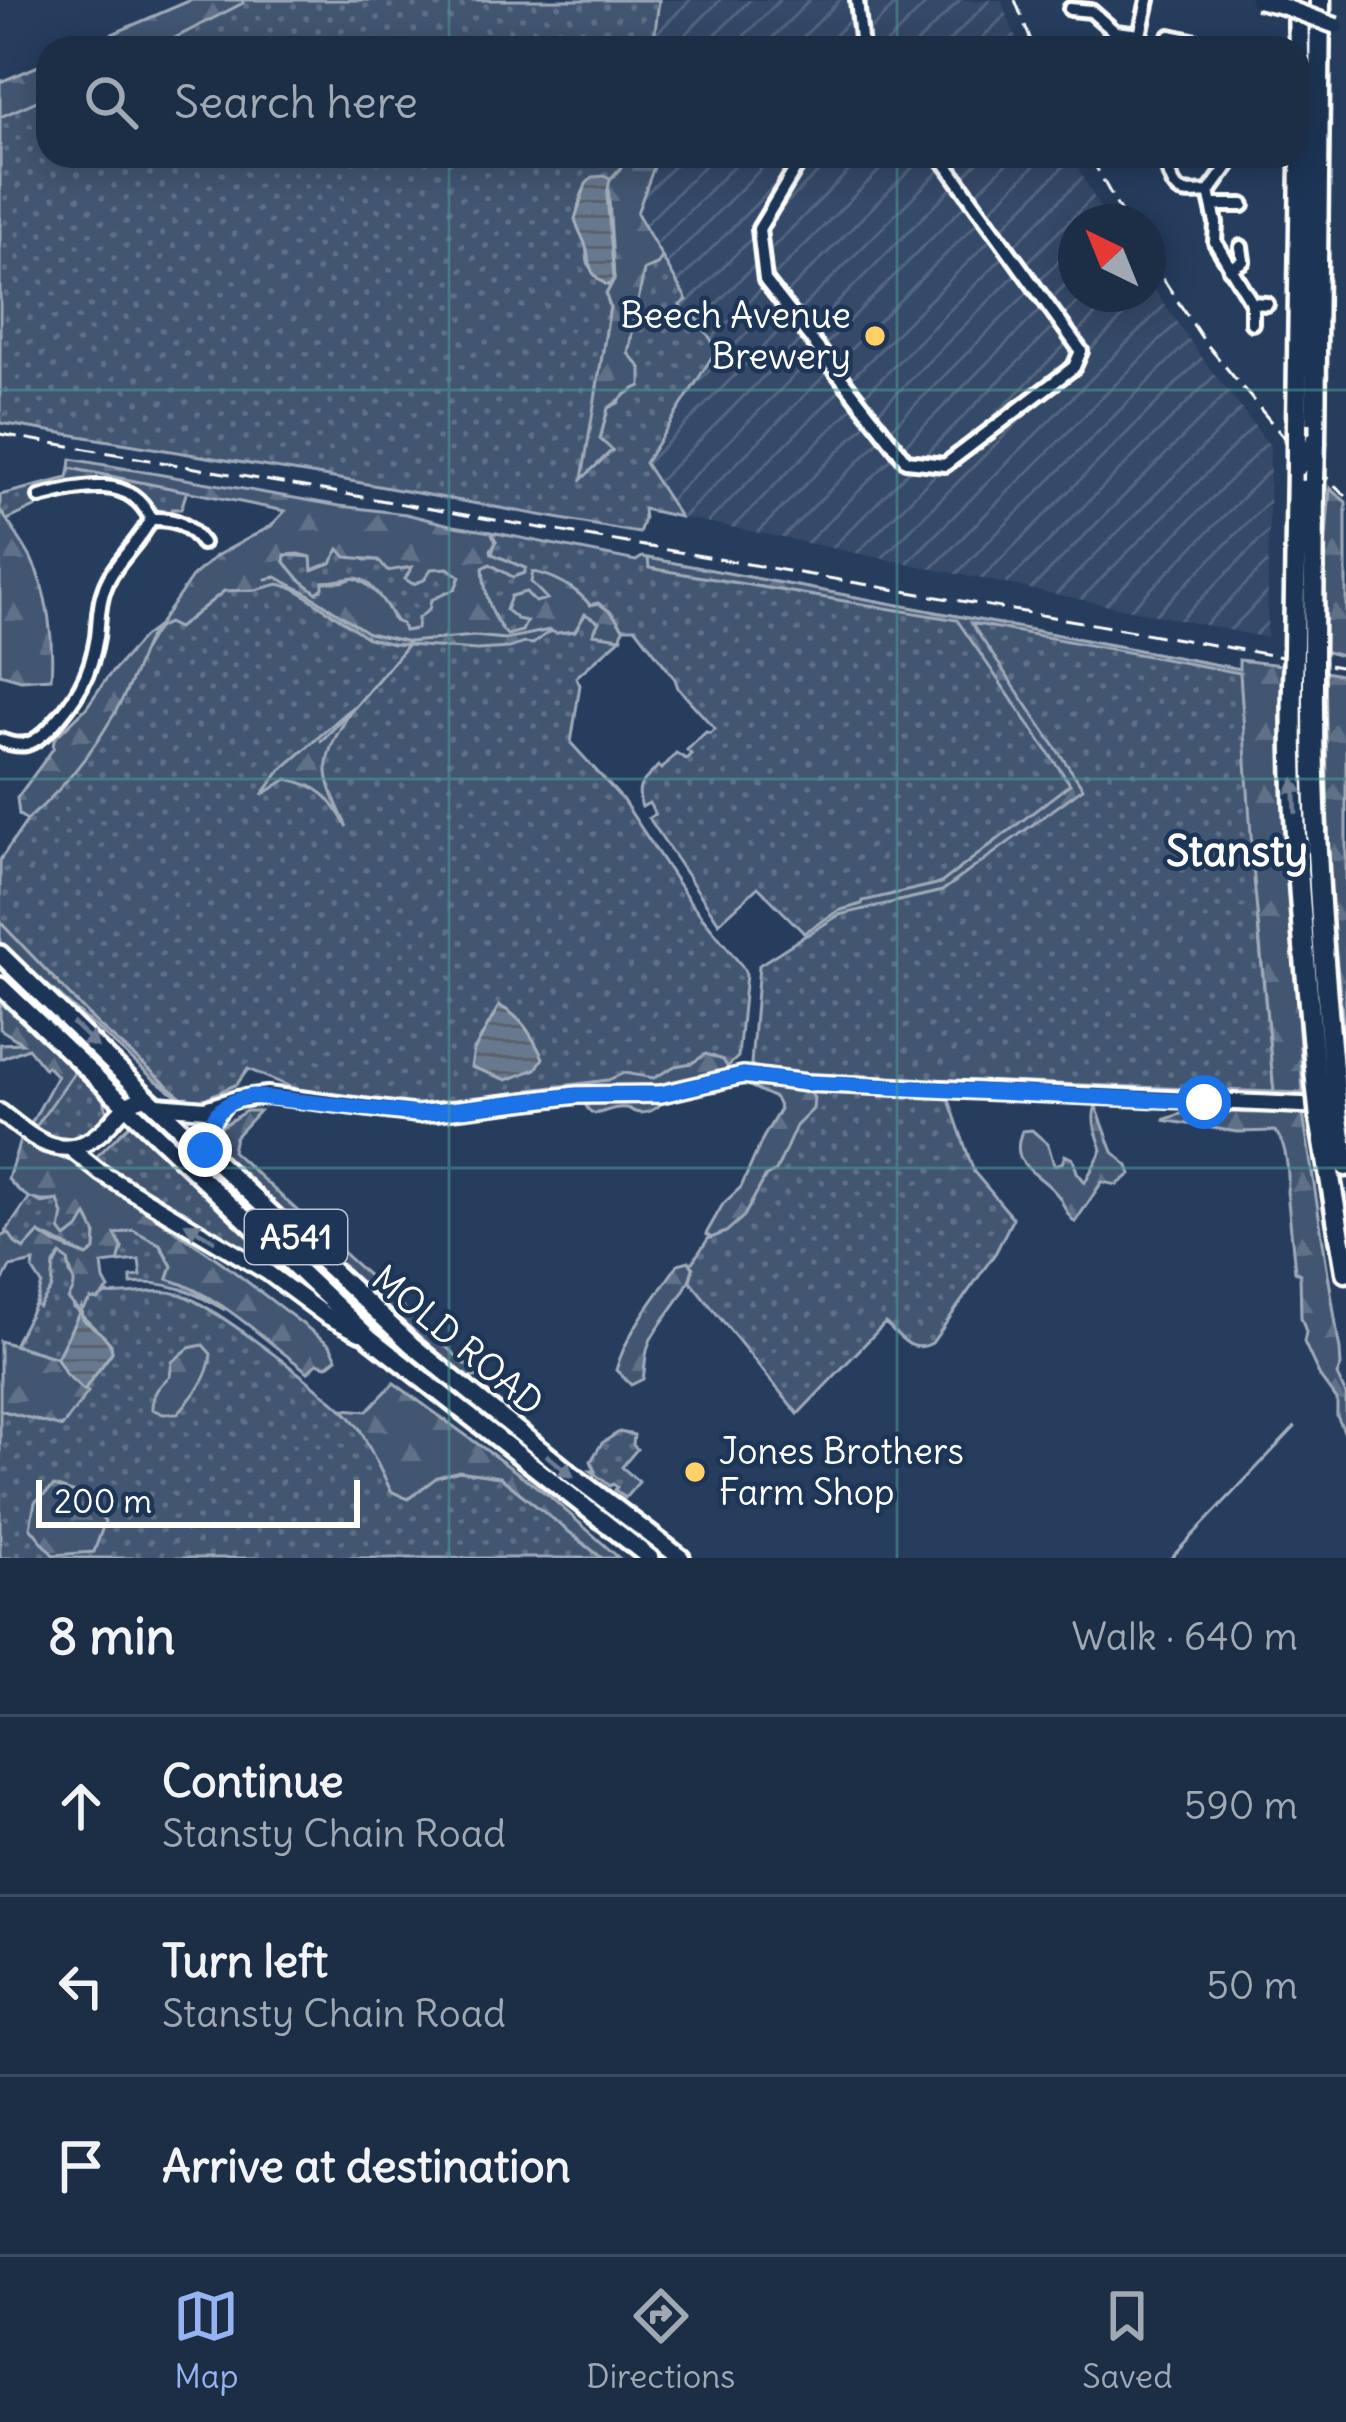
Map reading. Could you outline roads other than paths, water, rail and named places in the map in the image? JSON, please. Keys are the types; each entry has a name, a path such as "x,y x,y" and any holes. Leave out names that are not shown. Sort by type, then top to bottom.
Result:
{"highway":[{"path":"1298,0 1299,36"},
{"path":"1303,651 1314,482 1320,0"},
{"path":"1301,168 1297,466 1303,683 1292,734 1301,925 1325,1080 1346,1166"},
{"path":"1335,1115 1346,1272"}],"main road":[{"name":"MOLD ROAD","path":"0,954 412,1345 681,1558"},
{"name":"MOLD ROAD","path":"0,986 370,1338 650,1558"}],"street":[{"path":"857,0 861,36"},
{"path":"1070,9 1091,11 1115,32 1140,35 1148,0"},
{"path":"1257,0 1341,29"},
{"path":"1114,36 1115,32"},
{"path":"796,168 759,230 765,280 905,461 945,465 1074,367 1082,350 949,168"},
{"path":"1171,168 1181,193 1243,205"},
{"path":"1228,168 1211,198 1215,242 1252,303 1252,323"},
{"path":"1230,268 1243,261 1241,247"},
{"path":"1252,303 1267,304"},
{"path":"40,497 104,487 125,491 145,506 151,519"},
{"path":"54,494 60,511"},
{"path":"151,519 177,520 202,543"},
{"path":"0,740 15,746 31,744 71,705 88,675 106,584 151,519"},
{"path":"71,1149 104,1130 125,1106 152,1101 189,1109 267,1096 418,1114 577,1095 661,1094 743,1075 807,1083 1335,1115"},
{"path":"205,1150 209,1124 226,1104"},
{"path":"0,1112 36,1140 71,1149 101,1173 267,1272 325,1315 370,1338"}],"waterway":[{"path":"266,579 276,577 307,593 368,633 409,642 474,636 505,639 550,630"},
{"path":"321,741 408,644"},
{"path":"1171,1558 1295,1427"}],"railway":[{"path":"1015,0 1029,36"},
{"path":"1097,168 1116,204"},
{"path":"1166,283 1204,341 1281,434 1346,496"},
{"path":"0,434 1346,668"}],"place":[{"name":"Beech Avenue Brewery","path":"875,336"},
{"name":"Jones Brothers Farm Shop","path":"695,1472"}],"district":[{"name":"Stansty","path":"1237,851"}]}
